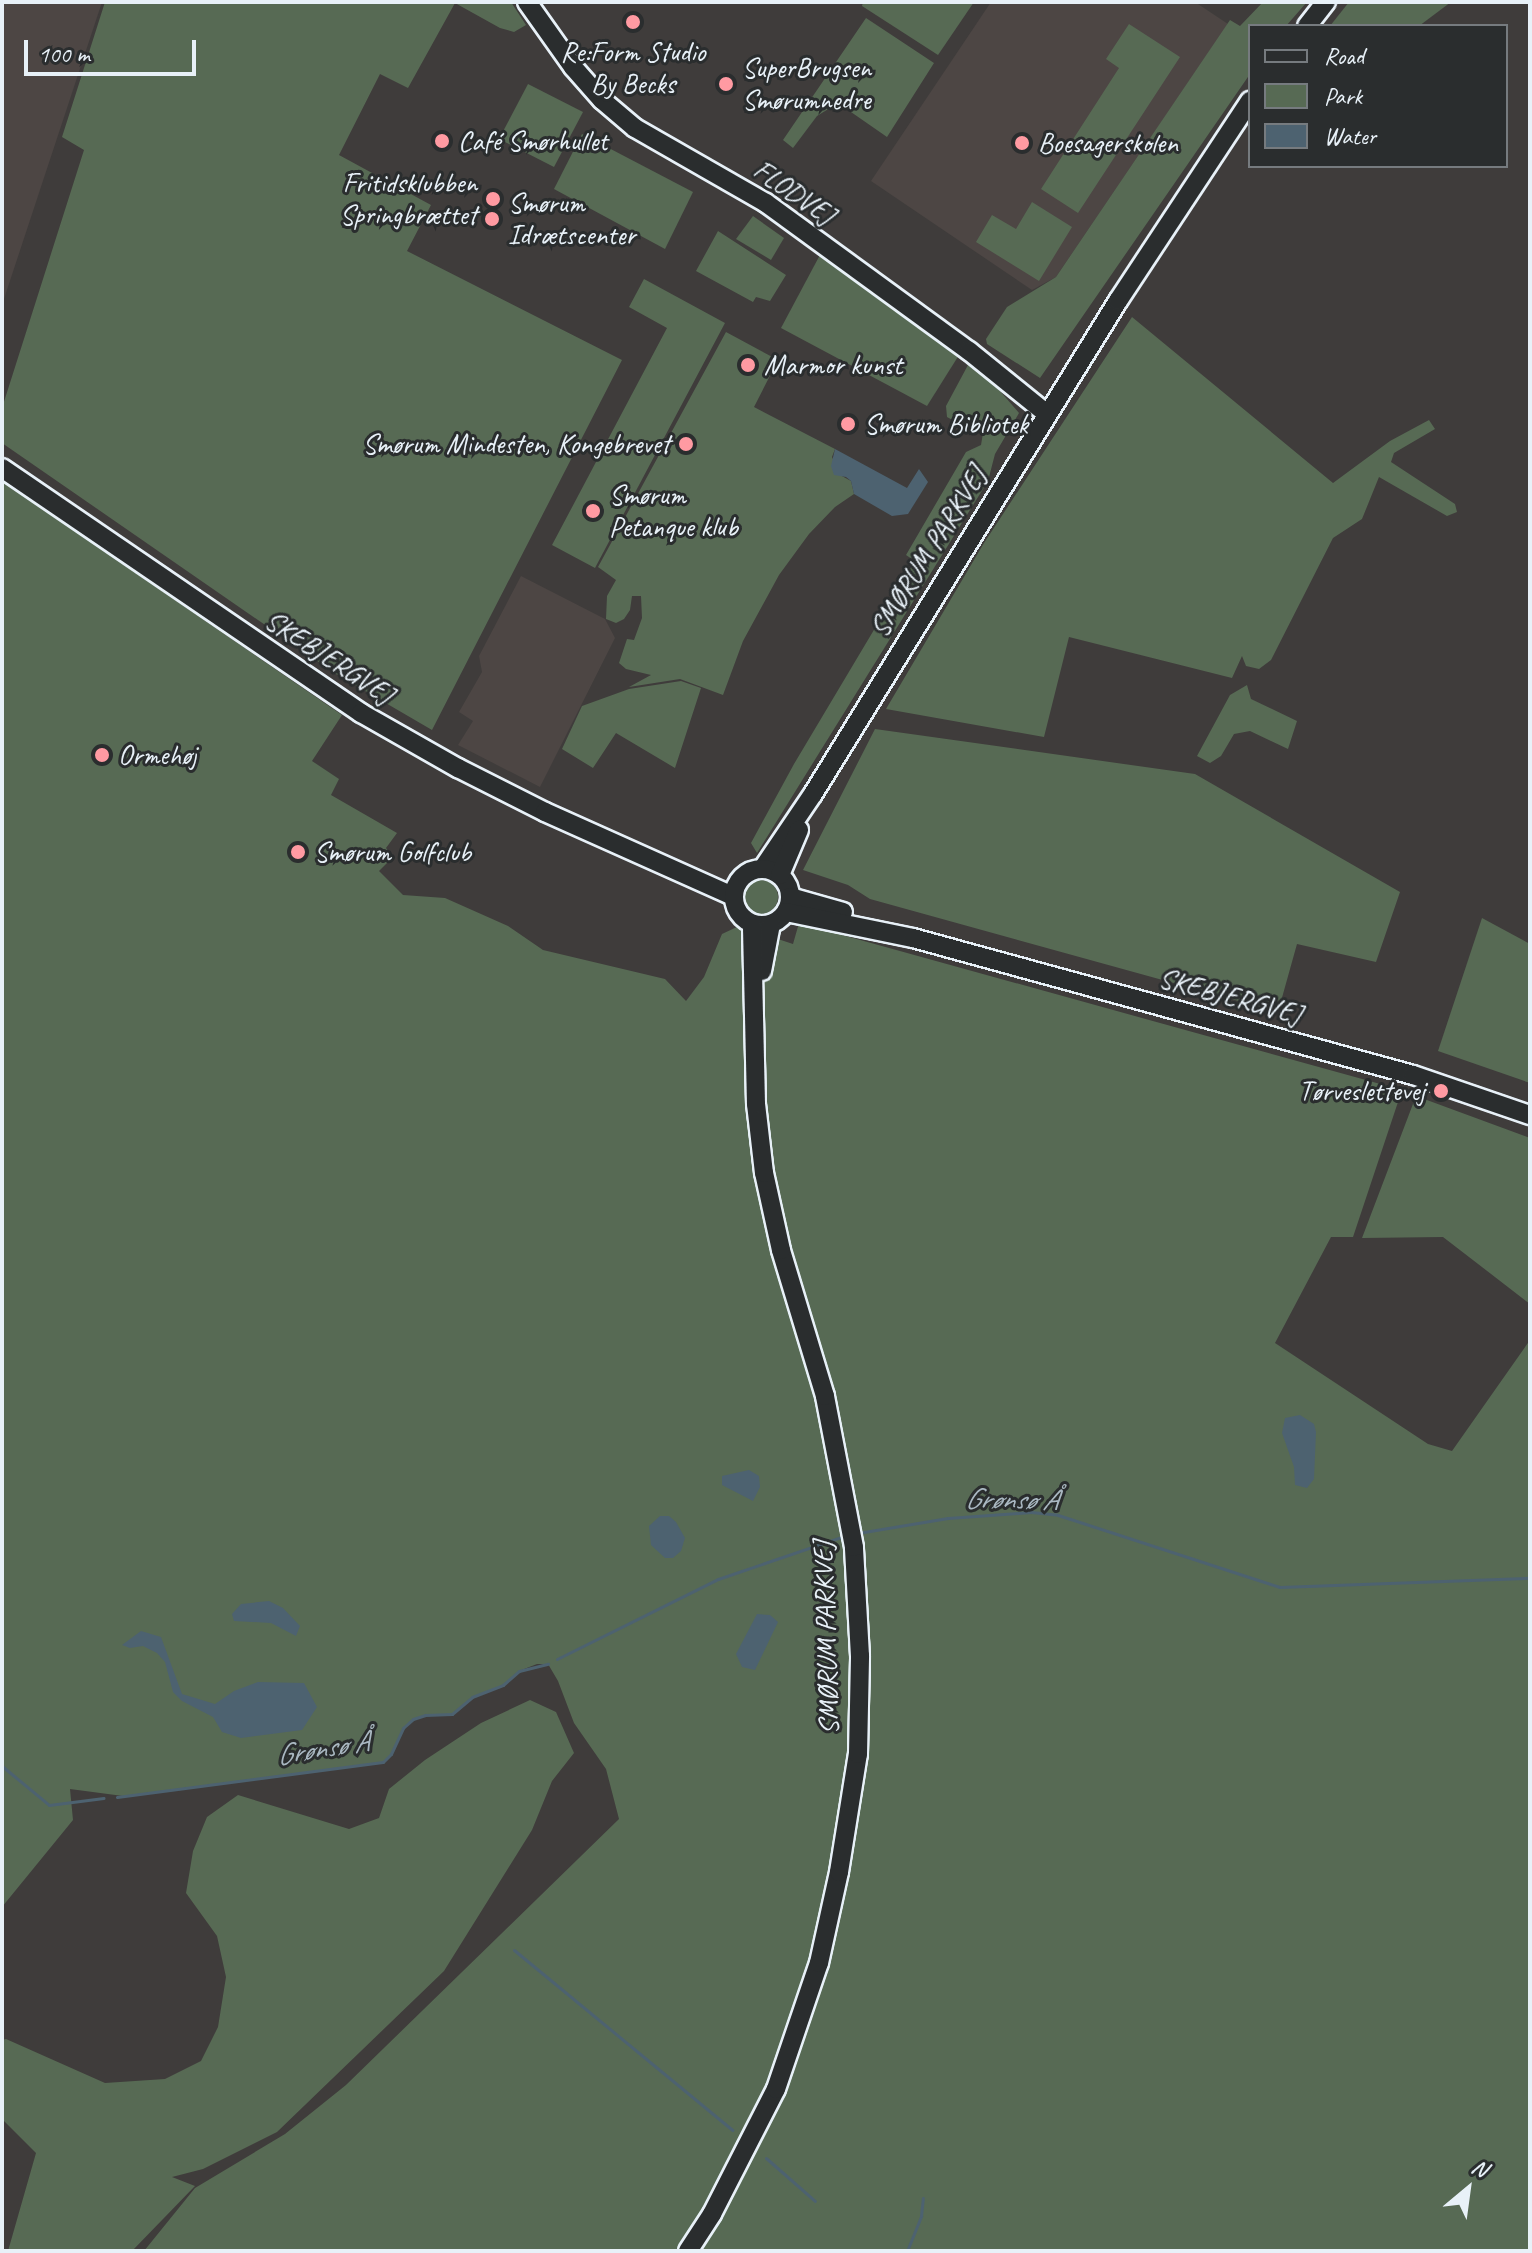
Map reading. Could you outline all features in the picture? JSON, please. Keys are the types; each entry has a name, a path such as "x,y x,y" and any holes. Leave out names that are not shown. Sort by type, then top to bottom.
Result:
{"street":[{"name":"FLODVEJ","path":"527,2 573,67 602,100 635,128 667,150 766,203 969,351 1047,414"},
{"path":"1309,24 1326,2"},
{"name":"SMØRUM PARKVEJ","path":"772,872 813,794 1047,414 1203,167 1248,104"},
{"name":"SKEBJERGVEJ","path":"2,468 361,713 495,787 648,855 736,888"},
{"path":"772,872 788,904 762,924 738,913 736,888 772,872"},
{"name":"SKEBJERGVEJ","path":"788,904 1413,1075 1530,1115"},
{"name":"SMØRUM PARKVEJ","path":"688,2251 712,2214 776,2089 819,1963 839,1872 858,1754 860,1656 854,1547 825,1396 781,1250 764,1173 756,1104 756,1001 762,924"}],"shaded area":[{"path":"2,2 102,2 2,305"},
{"name":"Boesagerskolen","path":"991,2 1195,2 1228,24 1056,277 1032,290 871,181"},
{"path":"521,576 605,619 615,638 540,787 458,745 473,721 459,712 482,672 479,656"}],"green space":[{"path":"105,2 511,2 526,25 514,32 500,28 455,3 408,88 380,74 339,155 431,205 407,251 622,360 432,730 336,674 2,443 2,408 84,150 62,137"},
{"path":"863,2 974,2 938,55 862,6"},
{"path":"1263,2 1307,2 1288,24 1248,24 1248,77 1040,378 987,344 986,339 1007,307 1056,277 1230,20 1240,26"},
{"path":"1349,2 1451,2 1422,24 1332,24"},
{"path":"866,18 934,63 887,137 838,103 817,116 793,148 783,140"},
{"path":"1129,24 1180,57 1078,213 1041,189 1119,68 1106,59"},
{"path":"528,84 583,112 554,167 499,139"},
{"path":"582,134 693,192 665,249 554,189"},
{"path":"1032,202 1072,227 1039,281 976,242 992,215 1016,229"},
{"path":"753,216 784,238 771,260 736,239"},
{"path":"718,231 786,275 770,301 756,297 753,302 696,271"},
{"path":"821,253 959,355 927,406 781,328"},
{"path":"644,279 725,323 595,568 552,545 667,328 629,307"},
{"path":"1132,317 1333,483 1390,441 1429,420 1435,429 1394,453 1391,462 1455,504 1457,512 1447,516 1379,477 1362,519 1333,538 1271,660 1259,669 1246,666 1242,656 1232,678 1069,637 1044,737 886,709 984,543"},
{"path":"726,332 778,360 754,407 835,449 832,457 840,475 851,481 854,494 835,507 809,534 779,575 743,641 723,695 680,679 629,687 651,675 626,669 619,663 627,639 634,640 642,618 641,596 632,596 630,610 624,619 616,623 606,619 607,596 616,580 598,567"},
{"path":"968,365 986,375 1019,413 995,454 988,481 757,853 751,843 794,764 915,561 906,555 966,452 981,445 983,433 976,424 958,423 947,417 946,406"},
{"path":"2,481 342,715 312,761 339,779 331,795 397,833 386,848 393,857 379,871 403,895 445,898 508,926 543,950 665,979 686,1001 704,977 722,934 739,926 793,944 799,923 1402,1090 1353,1237 1331,1237 1275,1343 1428,1444 1452,1451 1530,1340 1530,2251 144,2251 195,2188 285,2134 346,2085 619,1819 606,1769 574,1723 548,1664 537,1664 519,1671 503,1685 472,1697 452,1714 425,1715 413,1719 383,1762 123,1796 70,1789 73,1820 2,1907"},
{"path":"681,681 701,688 675,768 616,733 593,768 562,749 582,706 629,689"},
{"path":"1247,685 1251,699 1297,721 1288,749 1250,731 1234,734 1221,756 1210,763 1197,756 1230,695"},
{"path":"875,729 1195,774 1400,892 1376,962 1297,944 1278,1012 870,899 848,885 803,870"},
{"path":"761,880 773,885 778,897 773,909 761,914 749,909 744,897 749,885"},
{"path":"1482,918 1530,944 1530,1083 1438,1051"},
{"path":"1416,1096 1530,1138 1530,1304 1443,1237 1362,1238"},
{"path":"530,1700 556,1712 574,1753 552,1781 532,1830 444,1971 277,2132 203,2169 172,2177 195,2186 132,2251 8,2251 36,2153 2,2119 2,2040 6,2039 105,2083 165,2079 201,2061 218,2027 226,1977 217,1936 186,1893 193,1851 207,1817 238,1795 349,1829 379,1818 389,1789 425,1760 481,1723"}],"water":[{"path":"835,449 907,488 919,469 928,482 908,514 892,516 854,494 851,481 846,477 834,475 831,466"},
{"path":"1300,1415 1314,1424 1316,1432 1314,1479 1307,1488 1295,1485 1294,1467 1282,1433 1285,1418"},
{"path":"749,1470 759,1476 760,1487 753,1501 722,1485 722,1476"},
{"path":"660,1516 669,1516 676,1522 685,1538 681,1551 673,1558 665,1558 651,1545 649,1526"},
{"path":"269,1601 283,1608 300,1626 296,1636 271,1623 234,1621 232,1614 241,1604"},
{"path":"757,1614 770,1615 778,1622 755,1670 742,1667 736,1654"},
{"path":"141,1631 161,1637 182,1694 215,1704 234,1691 258,1682 304,1683 317,1707 302,1730 241,1738 222,1732 213,1717 182,1701 173,1692 165,1662 157,1653 143,1646 130,1648 122,1645"}],"waterway":[{"name":"Grønsø Å","path":"858,1533 948,1518 1031,1512 1058,1515 1280,1587 1530,1578"},
{"name":"Grønsø Å","path":"557,1659 718,1579 847,1535"},
{"name":"Grønsø Å","path":"117,1797 383,1762 391,1754 403,1728 413,1719 425,1715 452,1714 472,1697 503,1685 519,1671 548,1664"},
{"name":"Grønsø Å","path":"2,1766 49,1805 104,1798"},
{"path":"514,1950 732,2130"},
{"path":"766,2158 815,2201"},
{"path":"907,2251 921,2216 923,2198"}],"place":[{"name":"Re:Form Studio By Becks","path":"633,22"},
{"name":"SuperBrugsen Smørumnedre","path":"726,84"},
{"name":"Café Smørhullet","path":"442,141"},
{"name":"Boesagerskolen","path":"1022,143"},
{"name":"Fritidsklubben Springbrættet","path":"493,199"},
{"name":"Smørum Idrætscenter","path":"492,219"},
{"name":"Marmor kunst","path":"748,365"},
{"name":"Smørum Bibliotek","path":"848,424"},
{"name":"Smørum Mindesten, Kongebrevet","path":"686,444"},
{"name":"Smørum Petanque klub","path":"593,511"},
{"name":"Ormehøj","path":"102,755"},
{"name":"Smørum Golfclub","path":"298,852"},
{"name":"Tørveslettevej","path":"1441,1091"}]}
